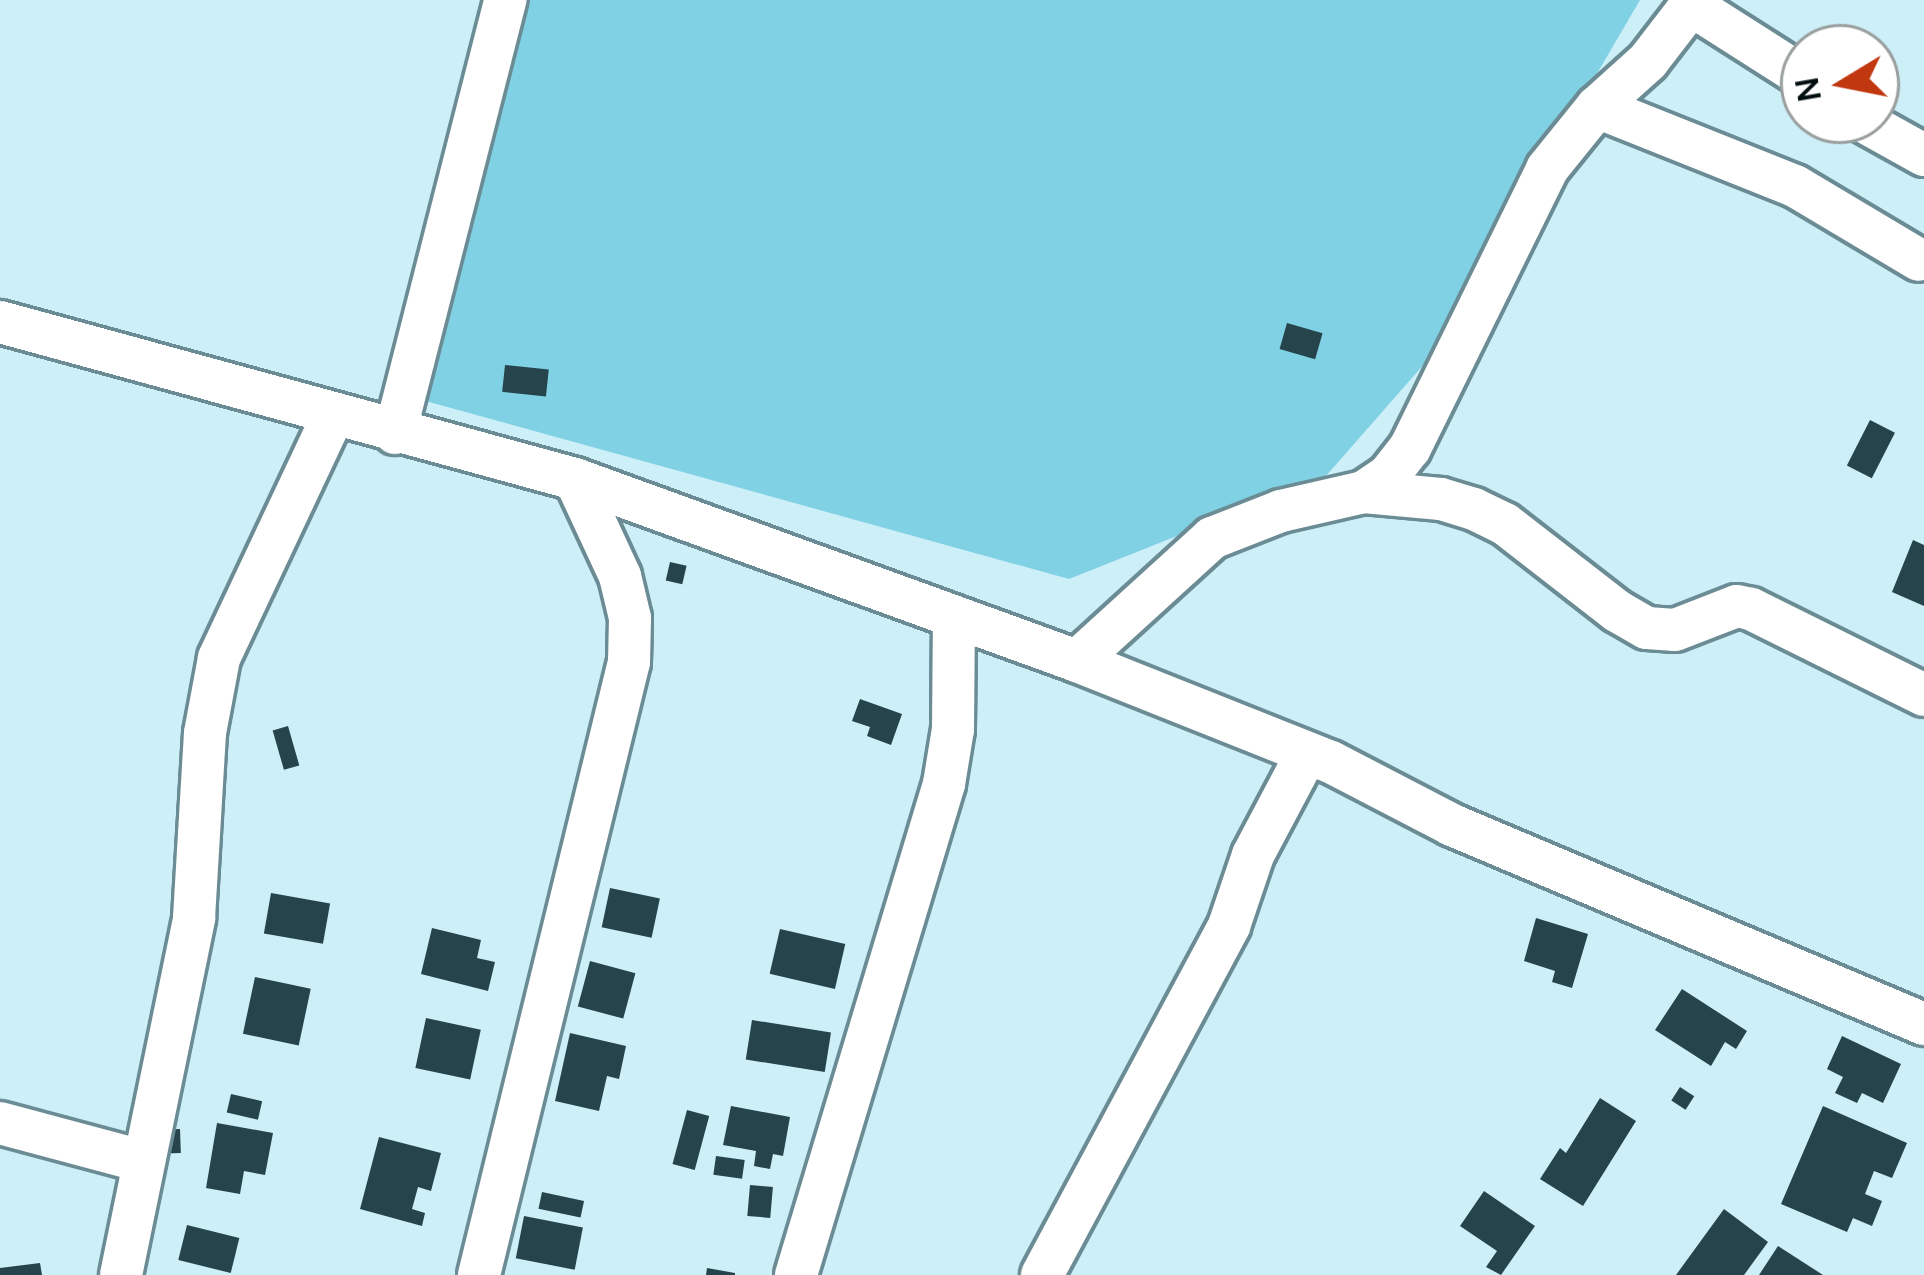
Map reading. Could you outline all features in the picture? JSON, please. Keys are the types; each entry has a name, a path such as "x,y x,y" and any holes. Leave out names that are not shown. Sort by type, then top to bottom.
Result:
{"street":[{"path":"395,433 505,0"},
{"path":"1364,492 1388,476 1410,448 1547,169 1597,107 1648,61 1693,2 1780,60"},
{"path":"1597,107 1795,186 1918,260"},
{"path":"0,322 575,479 1077,661 1307,753 1452,825 1924,1024"},
{"path":"121,1275 194,917 206,733 219,658 333,416"},
{"path":"479,1275 628,662 630,618 620,576 575,479"},
{"path":"1077,661 1212,538 1282,511 1364,492 1441,499 1489,516 1647,628 1675,630 1737,606 1751,609 1924,694"},
{"path":"796,1275 944,784 953,729 954,618"},
{"path":"1042,1275 1229,926 1253,854 1307,753"},
{"path":"0,1123 142,1161"}],"shaded area":[{"path":"525,0 1640,0 1433,354 1325,477 1069,579 422,400"}],"building":[{"path":"1287,323 1323,333 1315,359 1280,349"},
{"path":"505,365 549,370 546,396 502,392"},
{"path":"1870,420 1895,433 1872,478 1847,465"},
{"path":"1913,540 1924,545 1924,606 1892,592"},
{"path":"670,562 687,566 682,584 666,581"},
{"path":"860,699 902,714 891,745 867,736 870,727 852,721"},
{"path":"288,726 299,765 284,770 273,730"},
{"path":"610,888 660,899 652,938 602,927"},
{"path":"271,893 330,903 323,944 264,933"},
{"path":"1536,918 1588,934 1572,988 1552,982 1555,971 1524,961"},
{"path":"432,928 481,940 477,958 495,962 488,991 421,974"},
{"path":"780,929 845,944 835,989 770,974"},
{"path":"590,961 635,973 623,1019 578,1006"},
{"path":"255,977 311,989 299,1046 243,1034"},
{"path":"1682,989 1747,1031 1736,1049 1725,1042 1711,1066 1655,1030"},
{"path":"426,1018 481,1030 470,1080 415,1068"},
{"path":"752,1020 831,1033 825,1072 746,1060"},
{"path":"570,1033 626,1046 619,1079 607,1076 599,1111 555,1101"},
{"path":"1842,1036 1901,1064 1883,1103 1862,1093 1857,1103 1835,1093 1843,1077 1827,1069"},
{"path":"1680,1087 1694,1096 1686,1110 1671,1100"},
{"path":"231,1094 262,1101 258,1120 227,1113"},
{"path":"1600,1098 1636,1121 1583,1206 1540,1179 1560,1148 1566,1153"},
{"path":"731,1106 790,1117 783,1156 773,1154 770,1169 754,1166 756,1151 723,1145"},
{"path":"1823,1106 1907,1143 1892,1178 1874,1171 1865,1194 1882,1201 1872,1226 1853,1218 1847,1232 1781,1204"},
{"path":"687,1110 709,1116 695,1170 673,1164"},
{"path":"217,1123 273,1133 265,1175 244,1171 240,1194 206,1188"},
{"path":"180,1129 181,1153 159,1154 158,1130"},
{"path":"379,1137 441,1153 431,1191 418,1187 412,1209 425,1213 422,1226 360,1209"},
{"path":"716,1156 745,1160 742,1179 713,1175"},
{"path":"750,1185 773,1187 770,1218 747,1216"},
{"path":"1484,1191 1535,1226 1501,1275 1486,1267 1497,1251 1460,1226"},
{"path":"542,1192 584,1201 581,1218 538,1209"},
{"path":"1724,1209 1768,1242 1744,1275 1676,1275"},
{"path":"524,1216 583,1227 575,1270 516,1258"},
{"path":"187,1225 239,1238 231,1273 178,1260"},
{"path":"1778,1246 1823,1275 1759,1275"},
{"path":"40,1263 42,1275 0,1275 0,1268"},
{"path":"707,1268 735,1273 735,1275 706,1275"}]}
